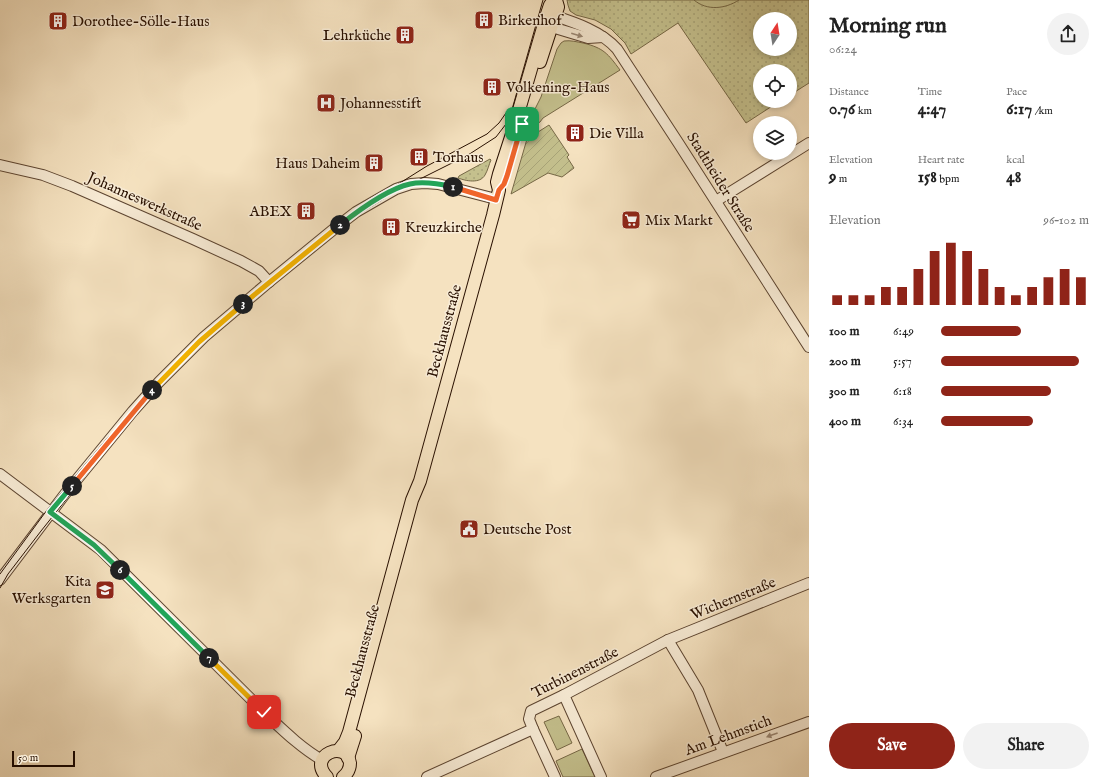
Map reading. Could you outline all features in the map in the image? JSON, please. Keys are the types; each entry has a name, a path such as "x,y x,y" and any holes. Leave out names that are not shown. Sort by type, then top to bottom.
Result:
{"main road":[{"name":"Beckhausstraße","path":"343,755 345,742 412,500 420,481 498,195 497,182 499,174 550,20 558,7 555,0"},
{"path":"327,777 322,770 322,760 328,753 334,751 343,755 350,765 347,773 343,777"}],"street":[{"name":"Stadtheider Straße","path":"550,20 588,38 603,37 617,49 809,347"},
{"path":"716,201 809,143"},
{"name":"Johanneswerkstraße","path":"0,165 43,175 79,189 241,261 259,271 269,282"},
{"path":"0,580 50,512 133,411 165,376 199,342 334,229 356,212 382,196 400,187 415,183 433,183 498,195"},
{"path":"0,474 101,550 271,719 300,746 322,760"},
{"name":"Wichernstraße","path":"668,640 809,583"},
{"path":"668,640 698,690 723,752"},
{"name":"Turbinenstraße","path":"533,729 529,718 531,711 564,696 668,640"},
{"path":"564,696 601,777"},
{"name":"Am Lehmstich","path":"656,777 809,722"},
{"path":"427,777 533,729 555,777"}],"shaded area":[{"path":"567,0 809,0 809,83 797,91 797,64 753,64 753,108 769,108 757,116 753,116 753,118 746,123 678,23 631,54 625,43 611,29 595,20 576,15 570,11"},
{"path":"694,0 739,0 716,8 699,4"},
{"path":"564,41 583,43 596,47 605,52 620,70 543,118 540,122 527,130 541,97 557,49"},
{"path":"549,125 569,155 567,157 574,168 562,177 548,173 511,194 527,139"},
{"path":"490,159 491,160 486,173 480,180 469,181 458,178 459,176"},
{"path":"559,716 572,743 557,750 544,722"},
{"path":"582,749 595,777 563,777 556,761"}],"tram line":[{"path":"0,588 8,574 123,426 153,391 195,348 293,264 350,220 396,191 468,155 496,137 506,124 511,113 543,0"},
{"path":"392,188 427,166 487,134 499,123 506,113"},
{"path":"0,574 47,510 109,436"}],"place":[{"name":"Birkenhof","path":"484,20"},
{"name":"Dorothee-Sölle-Haus","path":"58,21"},
{"name":"Lehrküche","path":"405,35"},
{"name":"Volkening-Haus","path":"492,87"},
{"name":"Johannesstift","path":"326,103"},
{"name":"Die Villa","path":"575,133"},
{"name":"Torhaus","path":"419,157"},
{"name":"Haus Daheim","path":"374,163"},
{"name":"ABEX","path":"306,211"},
{"name":"Mix Markt","path":"631,220"},
{"name":"Kreuzkirche","path":"391,227"},
{"name":"Deutsche Post","path":"469,529"},
{"name":"Kita Werksgarten","path":"105,590"}],"route":[{"path":"264,712 101,550 50,512 139,405 194,346 284,269 356,212 400,187 415,183 433,183 496,200 499,190 504,184 507,176 522,124"}]}
